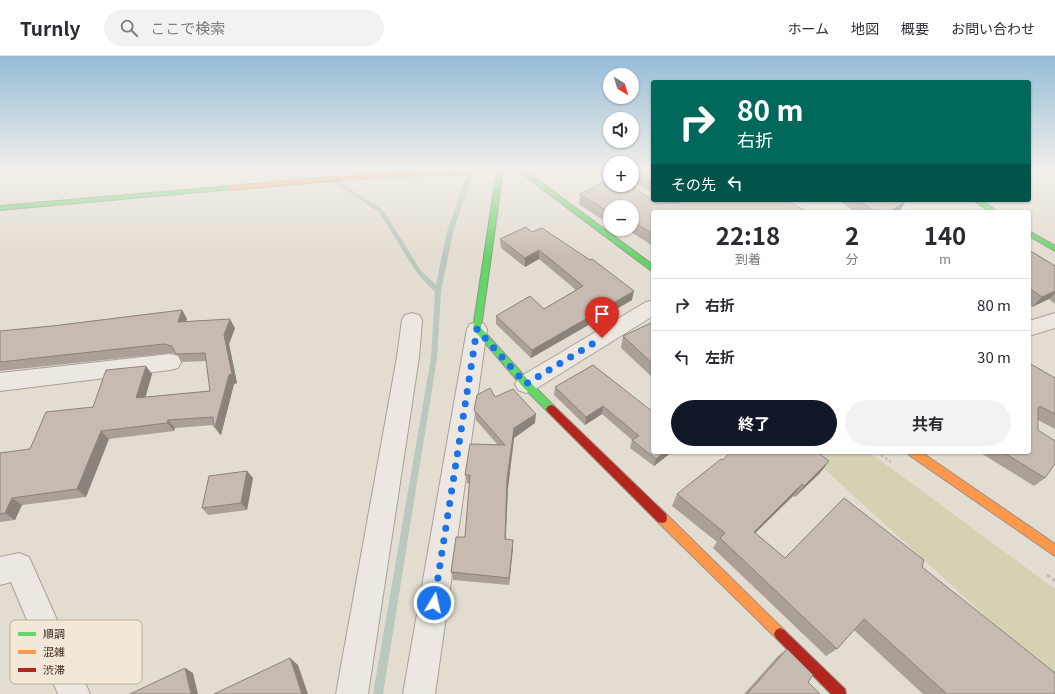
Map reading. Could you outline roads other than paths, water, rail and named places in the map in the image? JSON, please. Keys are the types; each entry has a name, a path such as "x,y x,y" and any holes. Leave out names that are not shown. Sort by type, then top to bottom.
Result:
{"street":[{"path":"0,208 94,200"},
{"path":"419,694 477,329 496,200"},
{"path":"560,200 651,268"},
{"path":"979,202 992,210"},
{"path":"1031,234 1055,249"},
{"path":"526,384 651,307"},
{"path":"352,694 408,357 412,320"},
{"path":"1031,328 1055,320"},
{"path":"477,329 526,384 840,694"},
{"path":"0,382 170,362"},
{"path":"916,454 1055,551"},
{"path":"0,571 19,566 42,620"},
{"path":"70,684 74,694"}],"waterway":[{"path":"364,200 381,211 419,272 438,291"},
{"path":"438,291 450,232 461,200"},
{"path":"378,694 434,358 438,291"}]}
